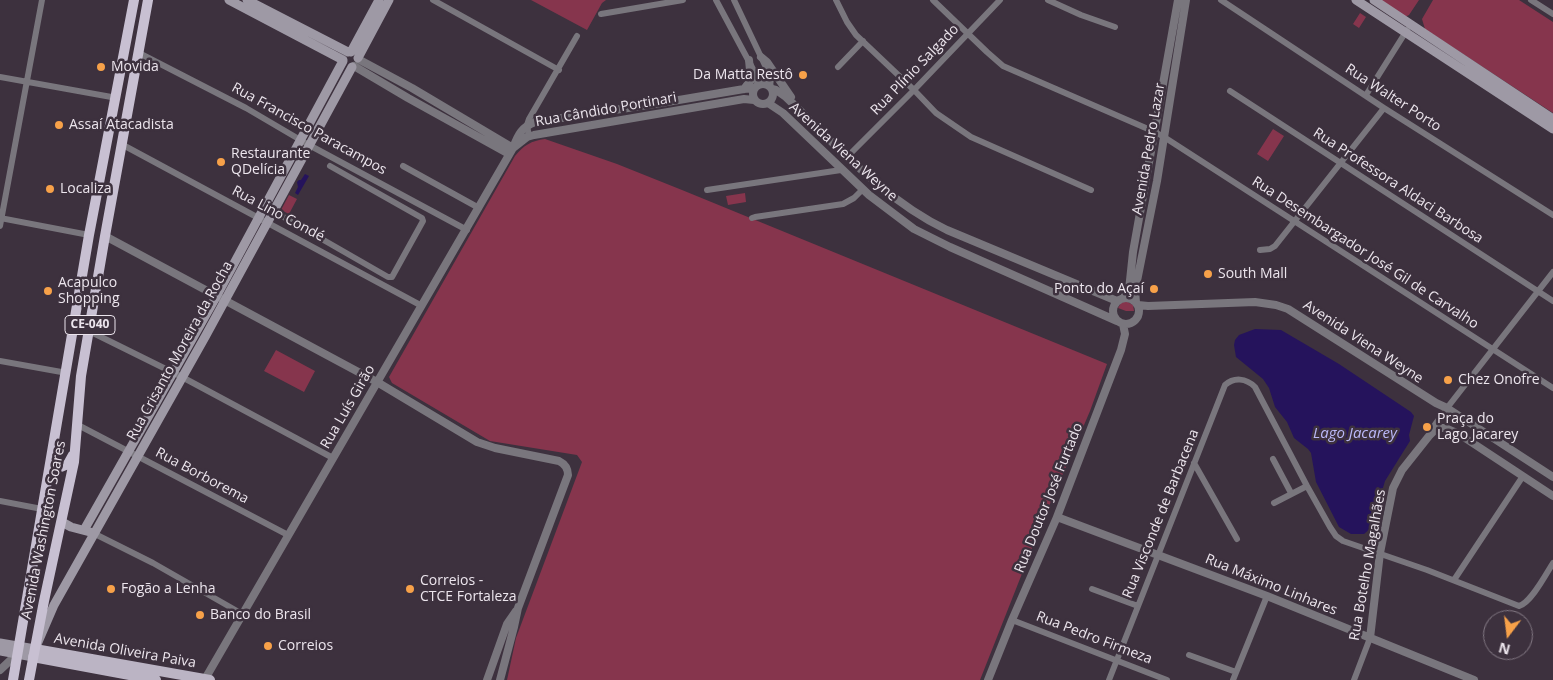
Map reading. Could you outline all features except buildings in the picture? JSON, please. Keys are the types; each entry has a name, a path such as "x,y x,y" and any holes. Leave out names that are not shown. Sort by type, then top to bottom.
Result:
{"highway":[{"name":"Avenida Washington Soares","path":"13,680 90,235 134,0"},
{"name":"Avenida Washington Soares","path":"29,680 74,462 81,376 148,0"},
{"path":"52,455 56,464 61,467 68,464 71,460 76,446"}],"main road":[{"path":"229,0 251,5 351,59"},
{"name":"Rua Crisanto Moreira da Rocha","path":"263,220 273,211 309,145 379,0"},
{"name":"Rua Crisanto Moreira da Rocha","path":"34,653 54,605 95,534 178,375 263,220 300,140 389,0"},
{"path":"1356,0 1553,129"},
{"path":"1374,0 1553,119"},
{"name":"Rua Crisanto Moreira da Rocha","path":"84,530 128,451 178,375"},
{"path":"62,522 71,527 95,534"},
{"path":"0,643 17,650"},
{"path":"0,650 34,653"},
{"name":"Avenida Oliveira Paiva","path":"34,653 208,680"},
{"name":"Avenida Oliveira Paiva","path":"34,653 152,680"}],"street":[{"path":"42,0 0,221 90,235"},
{"path":"433,0 558,70"},
{"path":"601,14 683,0"},
{"path":"716,0 754,70 756,87 753,92 754,100 760,104 768,103 773,96 771,78 734,0"},
{"path":"836,0 856,35 936,113 971,137 1091,190"},
{"name":"Rua Desembargador José Gil de Carvalho","path":"933,0 1003,66 1155,132 1553,388"},
{"name":"Rua Plínio Salgado","path":"848,156 1000,0"},
{"path":"1048,0 1081,15 1115,27"},
{"name":"Avenida Pedro Lazar","path":"1120,299 1127,294 1128,290 1133,252 1178,0"},
{"name":"Avenida Pedro Lazar","path":"1137,303 1135,291 1152,207 1186,0"},
{"name":"Rua Walter Porto","path":"1221,0 1384,108 1553,215"},
{"path":"1531,0 1553,14"},
{"path":"1366,95 1411,24"},
{"path":"529,136 527,125 529,119 577,36"},
{"path":"838,67 864,41"},
{"name":"Rua Francisco Paracampos","path":"139,53 231,100 309,145 467,230"},
{"path":"761,58 767,62 790,96 793,104"},
{"path":"351,59 408,98 511,151"},
{"path":"744,89 752,80 749,60"},
{"path":"1165,74 1174,76"},
{"path":"0,77 116,98"},
{"path":"756,87 766,84 771,88"},
{"name":"Rua Cândido Portinari","path":"511,151 519,133 527,125 536,122 756,87"},
{"name":"Avenida Viena Weyne","path":"771,88 782,94 879,185 921,216 947,230 1120,299"},
{"name":"Rua Professora Aldaci Barbosa","path":"1230,91 1553,302"},
{"name":"Rua Cândido Portinari","path":"511,151 529,136 744,99 754,100"},
{"path":"661,103 662,113"},
{"name":"Avenida Viena Weyne","path":"768,103 783,113 863,190 914,229 928,237 1120,322"},
{"path":"1260,250 1270,250 1275,246 1384,108"},
{"name":"Rua Lino Condé","path":"122,145 422,306"},
{"name":"Rua Luís Girão","path":"208,680 288,535 467,230 511,151"},
{"path":"273,211 388,277 392,277 423,222 422,218 330,166"},
{"path":"403,166 479,208"},
{"path":"707,190 841,170"},
{"path":"869,195 876,192 879,185"},
{"path":"752,218 843,204 863,190"},
{"path":"888,210 889,201 895,198"},
{"path":"1142,205 1152,207"},
{"path":"105,236 377,382 477,442 559,462 566,467 568,474 518,608 500,680"},
{"name":"Rua Botelho Magalhães","path":"1354,680 1370,638 1380,553 1393,488 1402,470 1429,436 1433,427 1444,415 1447,408 1553,272"},
{"path":"1132,298 1137,303 1139,312 1136,319 1130,323 1120,322 1112,311 1120,299 1132,298"},
{"name":"Avenida Viena Weyne","path":"1137,303 1148,306 1255,302 1281,306 1294,312 1436,403 1447,408 1553,477"},
{"name":"Rua Doutor José Furtado","path":"988,680 1057,517 1121,350 1125,334 1120,322"},
{"path":"89,331 178,375 333,458"},
{"path":"0,361 67,373"},
{"name":"Rua Visconde de Barbacena","path":"1109,680 1225,385 1236,379 1252,384 1259,393 1306,486"},
{"name":"Rua Borborema","path":"78,425 288,535"},
{"path":"1429,436 1437,428 1445,428 1458,434 1553,496"},
{"path":"1273,459 1291,493"},
{"path":"1194,463 1237,539"},
{"path":"1454,580 1523,476"},
{"path":"1274,503 1306,486 1336,536 1350,544 1454,580 1515,606 1521,606 1530,598 1553,563"},
{"path":"0,501 42,509"},
{"name":"Rua Máximo Linhares","path":"1057,517 1267,596 1474,680"},
{"path":"95,534 160,567 244,615"},
{"path":"1092,589 1138,606"},
{"path":"1233,680 1267,596"},
{"path":"487,680 507,624 518,608"},
{"name":"Rua Pedro Firmeza","path":"1012,620 1167,680"},
{"path":"0,670 17,650"},
{"path":"1189,655 1236,672"}],"shaded area":[{"path":"531,0 606,0 602,3 587,30"},
{"path":"1380,0 1419,0 1409,15 1405,17"},
{"path":"1433,0 1519,0 1553,22 1553,113 1425,29 1422,19"},
{"path":"1360,13 1366,17 1359,28 1353,24"},
{"path":"1273,129 1284,136 1268,161 1257,154"},
{"path":"545,139 617,164 682,190 1107,364 1090,411 1042,523 980,680 507,680 516,638 582,462 577,455 490,441 392,383 389,377 515,156 528,144"},
{"path":"745,193 746,202 728,205 726,196"},
{"path":"289,195 297,199 289,214 281,210"},
{"path":"1126,301 1133,305 1134,311 1118,308 1121,303"},
{"path":"276,350 315,371 304,392 264,371"}],"water":[{"path":"305,174 309,176 298,195 295,193 298,187 297,182"},
{"name":"Lago Jacarey","path":"1255,329 1281,330 1339,364 1411,412 1414,416 1409,435 1410,441 1385,481 1371,528 1364,534 1351,534 1339,527 1316,482 1311,453 1294,438 1287,422 1275,407 1269,388 1263,379 1236,357 1235,340 1239,335"}],"place":[{"name":"Movida","path":"101,67"},
{"name":"Da Matta Restô","path":"803,75"},
{"name":"Assaí Atacadista","path":"59,125"},
{"name":"Restaurante QDelícia","path":"221,162"},
{"name":"Localiza","path":"50,189"},
{"name":"South Mall","path":"1208,274"},
{"name":"Ponto do Açaí","path":"1154,289"},
{"name":"Acapulco Shopping","path":"48,291"},
{"name":"Chez Onofre","path":"1448,380"},
{"name":"Praça do Lago Jacarey","path":"1427,427"},
{"name":"Fogão a Lenha","path":"111,589"},
{"name":"Correios - CTCE Fortaleza","path":"410,589"},
{"name":"Banco do Brasil","path":"200,615"},
{"name":"Correios","path":"268,646"}]}
